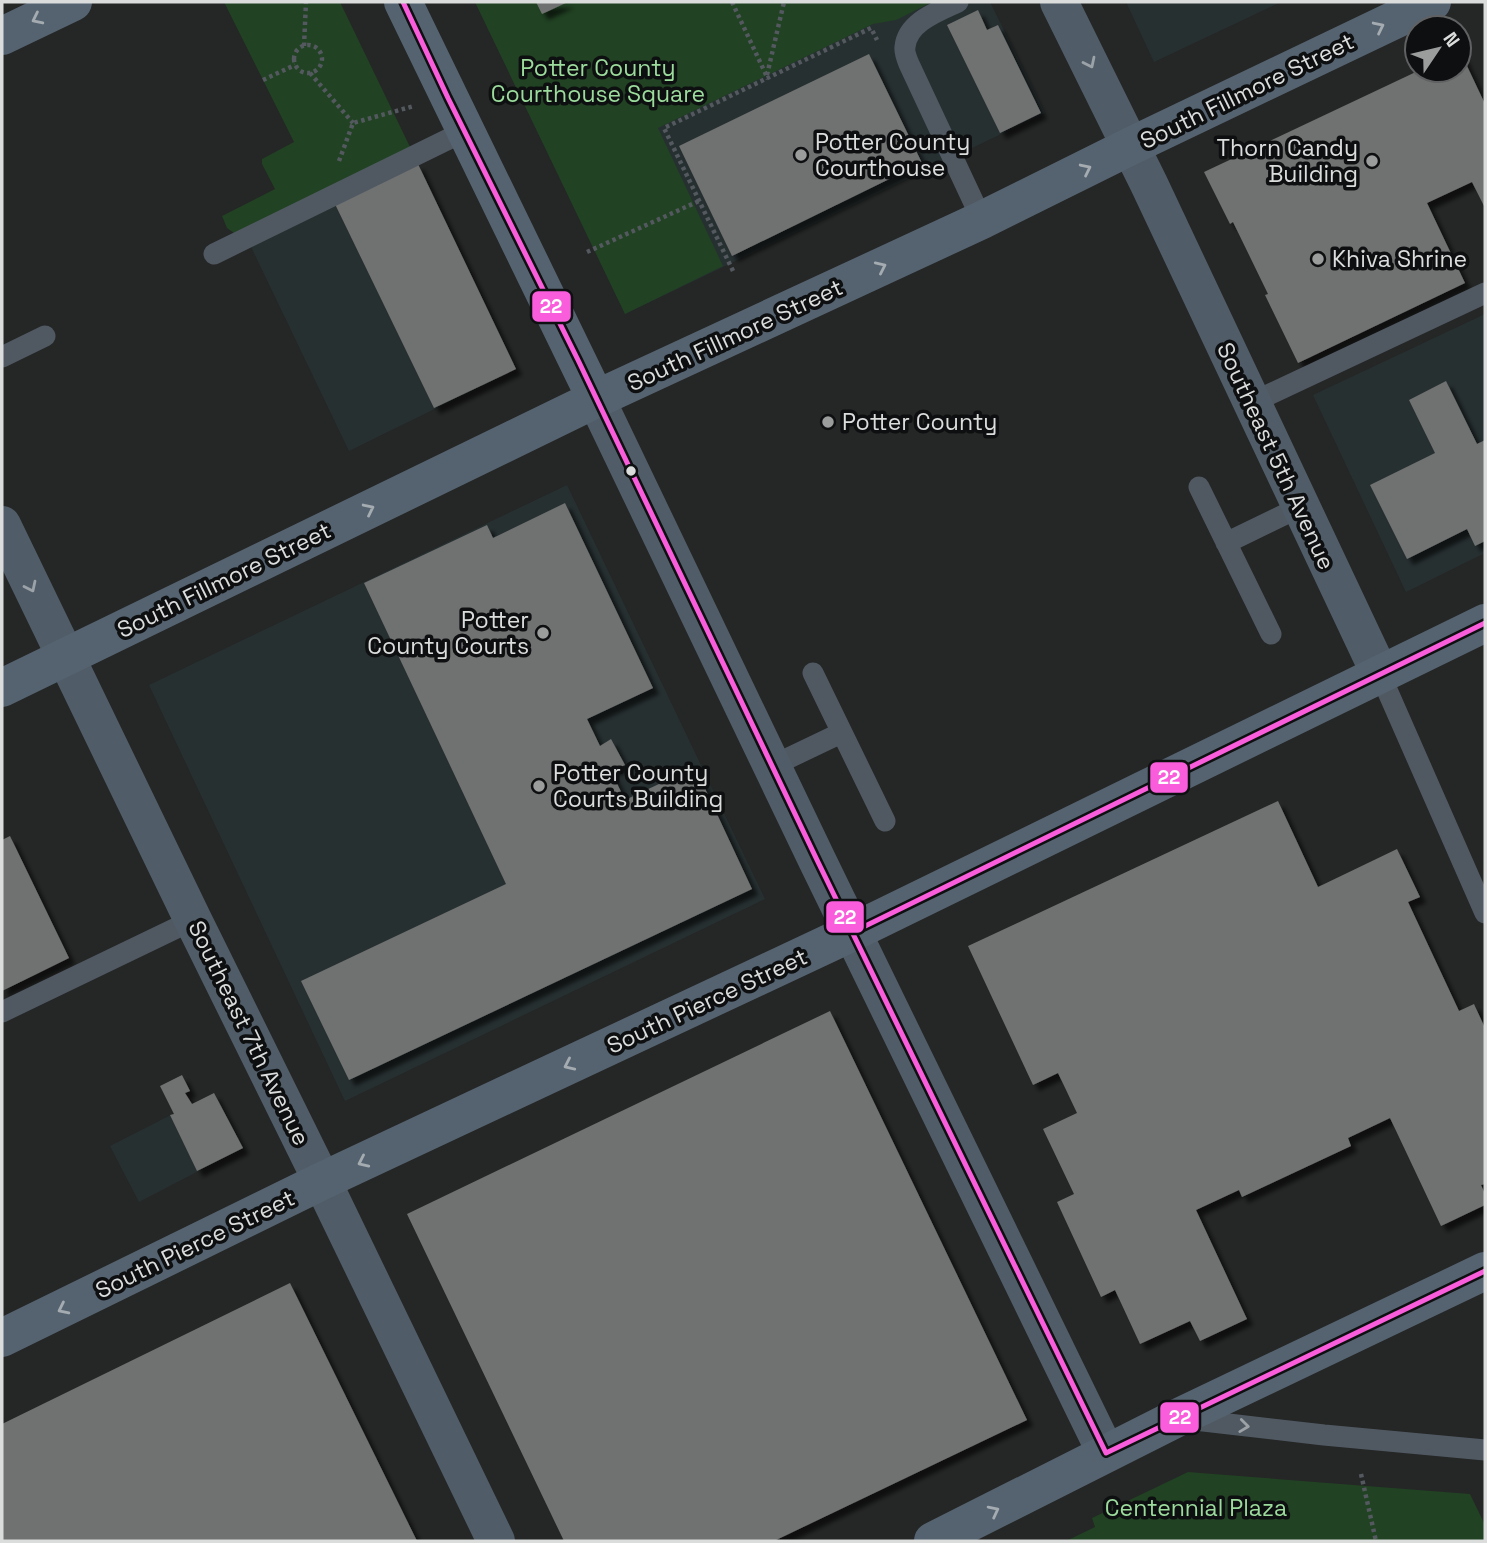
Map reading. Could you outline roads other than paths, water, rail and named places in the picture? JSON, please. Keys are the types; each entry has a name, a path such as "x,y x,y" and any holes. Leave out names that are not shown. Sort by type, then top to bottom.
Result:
{"main road":[{"path":"2,36 73,2"},
{"path":"402,2 596,399"},
{"name":"South Fillmore Street","path":"2,688 596,399 982,220 1432,2"},
{"name":"South Pierce Street","path":"2,1338 322,1181 853,932 1485,623"},
{"path":"933,1541 1177,1418 1485,1271"}],"street":[{"name":"Southeast 5th Avenue","path":"1059,2 1131,146 1380,674"},
{"path":"596,399 1106,1453"},
{"name":"Southeast 7th Avenue","path":"2,525 496,1541"}],"lane":[{"path":"958,2 912,28 905,48 909,64 982,220"},
{"path":"214,254 456,115"},
{"path":"1251,403 1485,293"},
{"path":"2,357 45,336"},
{"path":"1199,486 1271,634"},
{"path":"1226,543 1300,507"},
{"path":"813,673 885,821"},
{"name":"Southeast 5th Avenue","path":"1380,674 1485,913"},
{"path":"772,766 841,733"},
{"path":"2,1012 193,920"},
{"path":"1177,1418 1485,1450"}],"place":[{"name":"Potter County Courthouse","path":"801,155"},
{"name":"Thorn Candy Building","path":"1372,161"},
{"name":"Khiva Shrine","path":"1318,259"},
{"name":"Potter County","path":"828,422"},
{"name":"Potter County Courts","path":"543,633"},
{"name":"Potter County Courts Building","path":"539,786"}],"park label":[{"name":"Potter County Courthouse Square","path":"598,81"},
{"name":"Centennial Plaza","path":"1196,1508"}]}
